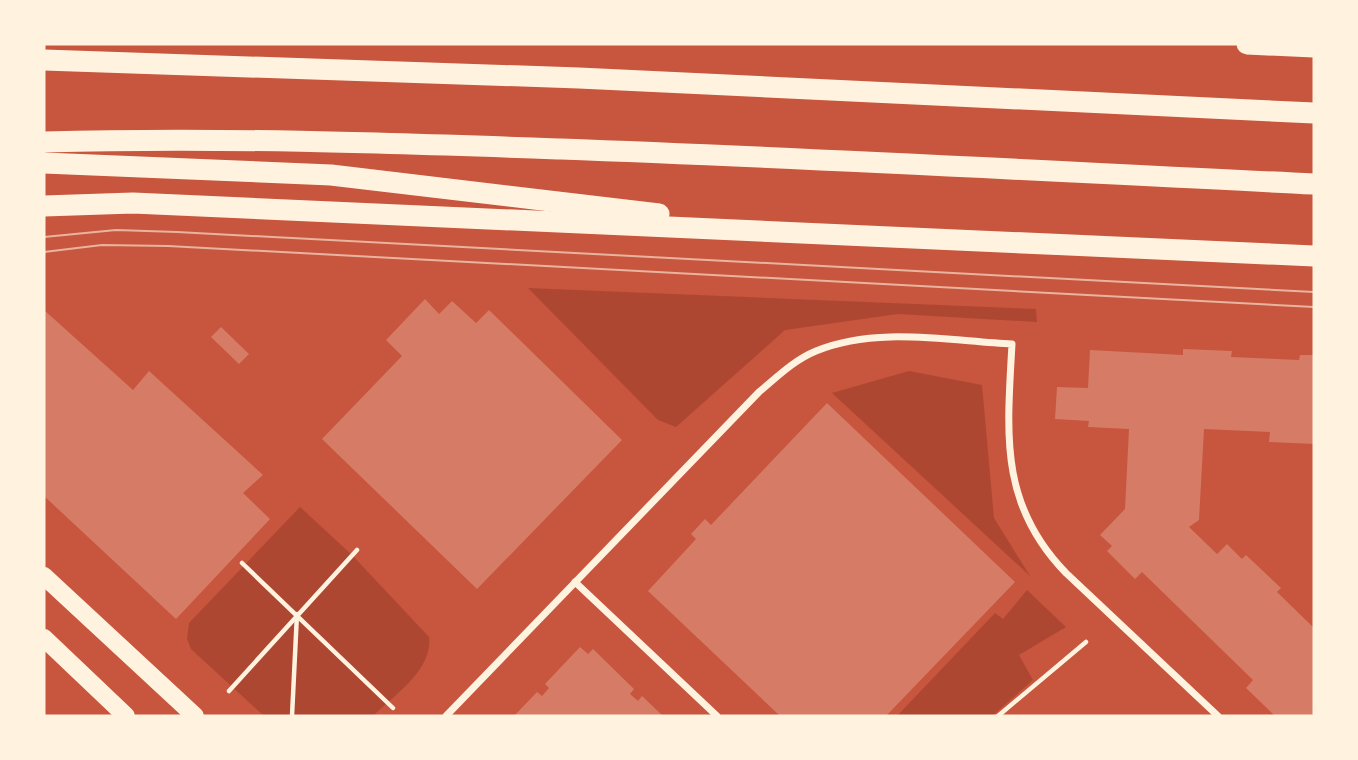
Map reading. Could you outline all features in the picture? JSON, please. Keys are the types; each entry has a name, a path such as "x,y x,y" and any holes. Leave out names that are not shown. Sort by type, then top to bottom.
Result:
{"highway":[{"path":"1247,44 1314,47"},
{"path":"44,60 593,78 1314,113"},
{"path":"44,142 171,138 315,140 1314,184"},
{"path":"44,163 331,176 873,237"},
{"path":"44,206 133,203 1314,256"}],"main road":[{"path":"44,576 195,716"},
{"path":"44,638 126,716"}],"street":[{"path":"446,716 759,392 789,367 814,352 866,339 892,337 1012,344 1008,446 1012,472 1026,518 1050,556 1066,573 1218,716"},
{"path":"575,582 717,716"}],"path":[{"path":"229,691 357,550"},
{"path":"242,563 393,708"},
{"path":"292,716 297,613"},
{"path":"998,716 1086,642"}],"shaded area":[{"path":"528,288 1036,309 1037,322 898,314 785,330 676,427 658,420"},
{"path":"909,371 982,385 994,518 1030,576 832,393"},
{"path":"300,507 352,555 429,637 429,649 419,671 373,716 264,716 191,649 187,639 189,623"},
{"path":"1027,590 1066,627 1019,655 1033,680 992,716 897,716 995,613 1003,619"}],"building":[{"path":"425,299 439,314 452,301 476,323 489,310 622,440 477,589 322,439 402,356 386,340"},
{"path":"44,310 133,390 149,371 263,475 243,493 270,519 176,619 44,496"},
{"path":"221,327 249,354 239,364 211,337"},
{"path":"1183,349 1232,351 1231,357 1299,360 1300,355 1314,355 1314,444 1269,442 1270,432 1204,429 1199,520 1189,527 1217,554 1227,544 1242,559 1246,555 1281,588 1277,592 1314,628 1314,716 1275,716 1246,688 1253,680 1142,572 1135,579 1107,551 1112,546 1100,535 1125,509 1129,429 1088,427 1089,421 1055,419 1057,387 1088,388 1090,350 1183,355"},
{"path":"827,403 1015,582 886,716 780,716 648,591 696,539 691,534 705,519 711,525"},
{"path":"580,647 588,654 593,649 634,689 630,694 638,701 642,696 663,716 514,716 537,692 542,696 549,688 545,684"}],"tram line":[{"path":"44,237 116,230 177,232 1314,292"},
{"path":"44,252 102,245 168,246 1314,307"}]}
